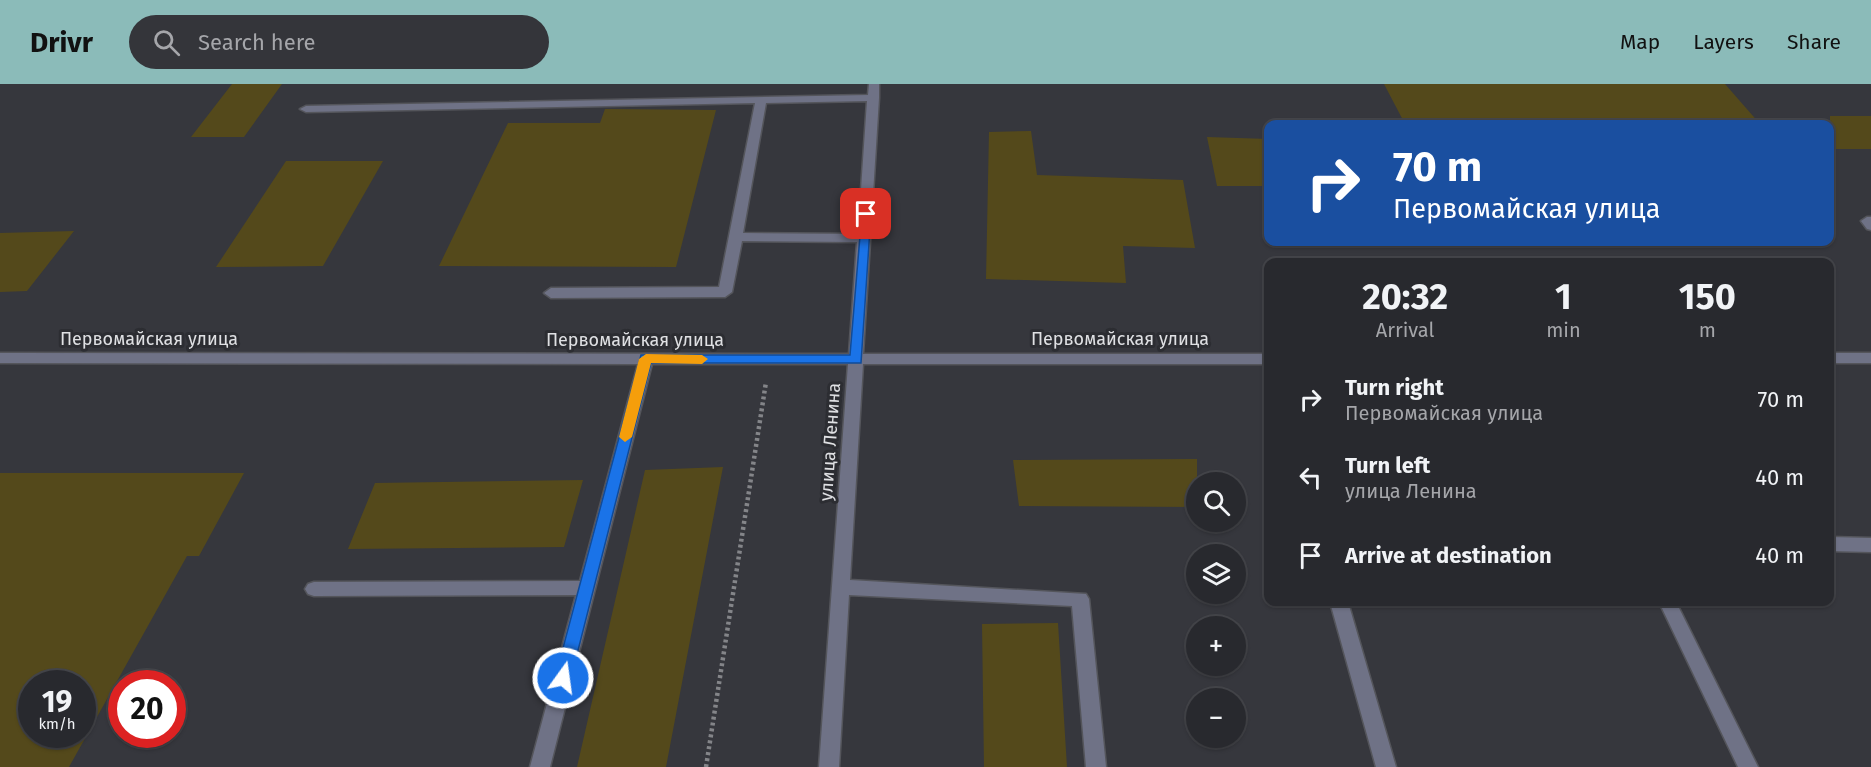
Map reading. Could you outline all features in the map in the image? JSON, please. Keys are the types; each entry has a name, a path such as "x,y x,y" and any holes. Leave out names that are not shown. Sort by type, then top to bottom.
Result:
{"street":[{"name":"улица Ленина","path":"829,767 839,587 874,84"},
{"path":"306,109 873,99"},
{"path":"551,292 724,292 762,100"},
{"path":"1871,221 1867,221 1871,226"},
{"path":"736,237 864,238"},
{"name":"Первомайская улица","path":"0,358 1264,359"},
{"path":"1834,358 1871,358"},
{"path":"540,767 646,359"},
{"path":"1834,544 1871,544"},
{"path":"839,587 1080,599 1096,767"},
{"path":"314,589 586,588"},
{"path":"1340,606 1386,767"},
{"path":"1670,606 1748,767"}],"path":[{"path":"706,767 770,360"}],"building":[{"path":"232,84 282,84 244,137 191,137"},
{"path":"1384,84 1725,84 1756,120 1403,120"},
{"path":"605,109 716,110 676,267 439,266 508,123 600,123"},
{"path":"1830,116 1871,116 1871,149 1834,149 1834,120 1830,120"},
{"path":"1031,131 1037,175 1183,180 1195,248 1123,246 1126,283 986,279 989,132"},
{"path":"1207,137 1264,139 1264,186 1217,186"},
{"path":"286,161 383,161 323,266 216,267"},
{"path":"74,231 27,291 0,292 0,233"},
{"path":"1197,459 1197,472 1186,472 1186,507 1019,506 1013,460"},
{"path":"723,467 666,767 577,767 645,470"},
{"path":"0,473 244,473 199,556 187,556 123,670 108,670 108,697 96,719 96,670 18,670 18,748 80,748 69,767 0,767"},
{"path":"583,480 564,547 348,549 375,483"},
{"path":"1058,623 1067,767 984,767 982,624"}],"slow traffic":[{"path":"625,437 646,359 702,359"}],"route":[{"path":"563,678 646,359 856,360 866,214"}]}
